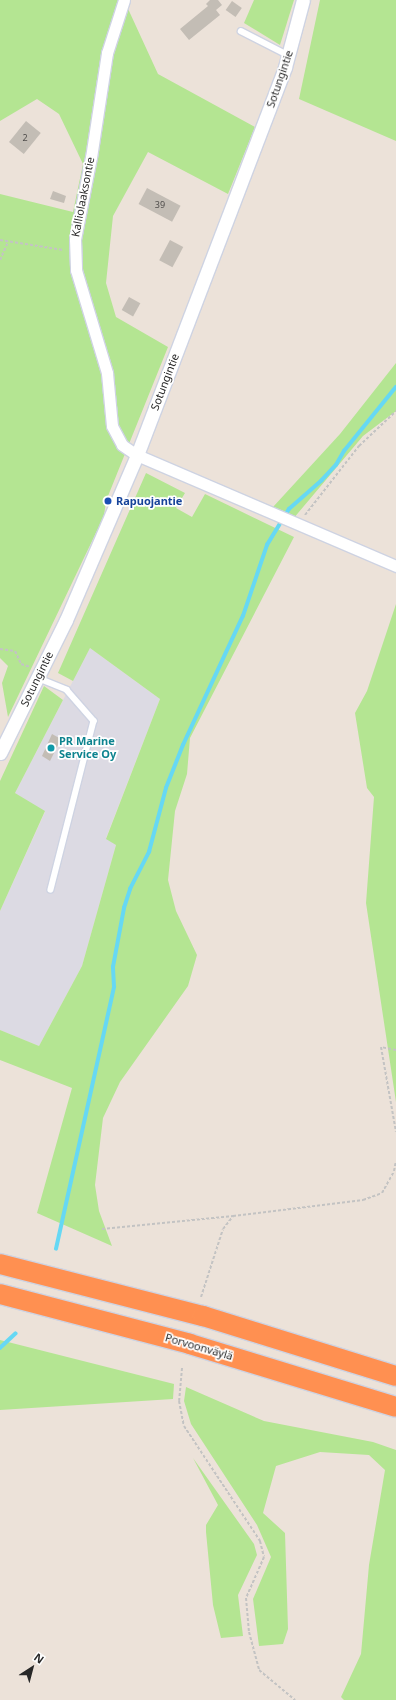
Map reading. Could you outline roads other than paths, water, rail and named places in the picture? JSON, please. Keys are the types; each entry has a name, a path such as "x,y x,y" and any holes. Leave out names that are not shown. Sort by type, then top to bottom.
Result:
{"highway":[{"path":"0,1264 203,1316 396,1376"},
{"name":"Porvoonväylä","path":"0,1294 190,1344 396,1407"}],"street":[{"name":"Kalliolaaksontie","path":"124,0 107,53 74,252 76,270 107,373 112,426 122,445 137,455"},
{"name":"Sotungintie","path":"0,753 35,673 101,540 137,455 223,234 288,56 303,0"},
{"path":"137,455 396,566"}],"lane":[{"path":"240,31 288,56"},
{"path":"35,673 67,690 94,721 51,890"}],"waterway":[{"path":"56,1249 114,987 113,967 124,908 130,889 149,852 166,788 183,745 243,616 267,545 289,509 321,481 336,465 344,451 396,387"},
{"path":"0,1348 15,1334"}],"place":[{"name":"Rapuojantie","path":"108,501"},
{"name":"PR Marine Service Oy","path":"51,748"}]}
